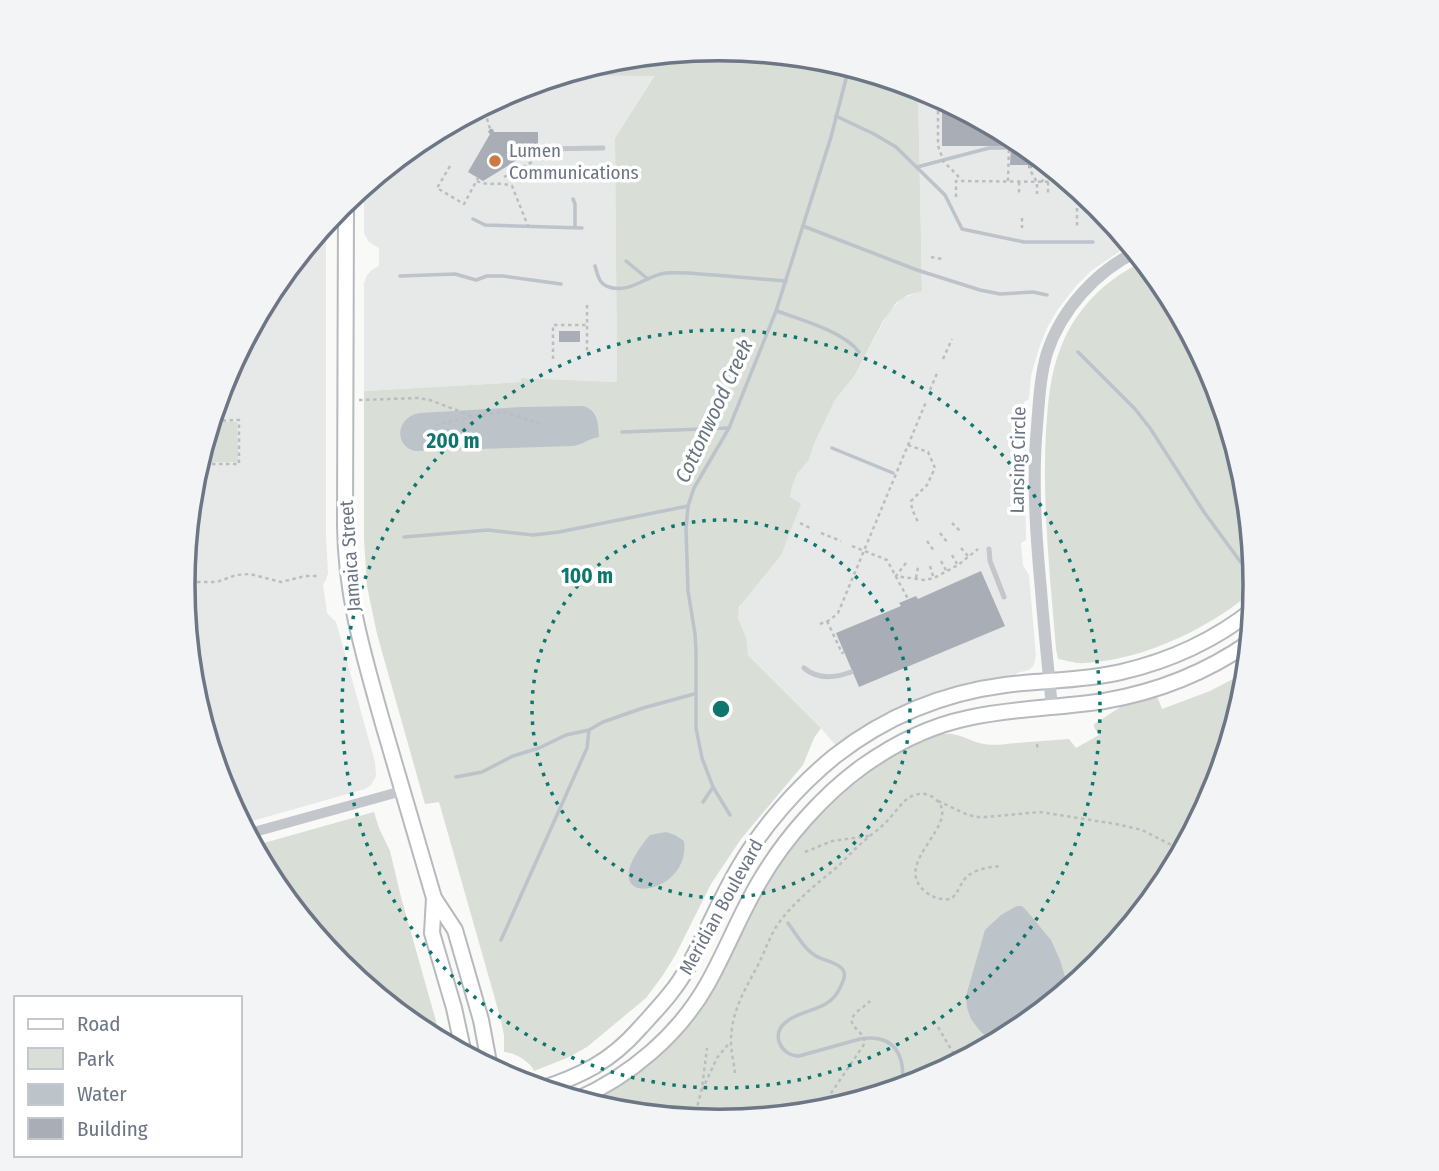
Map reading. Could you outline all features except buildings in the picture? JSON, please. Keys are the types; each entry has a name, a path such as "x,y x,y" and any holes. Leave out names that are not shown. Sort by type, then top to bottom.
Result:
{"main road":[{"name":"Jamaica Street","path":"345,219 345,548 350,598 360,642 434,898 455,930 481,1020 488,1056"},
{"name":"Meridian Boulevard","path":"556,1084 574,1077 611,1056 651,1018 686,971 730,883 752,847 795,793 830,760 877,727 933,702 988,688 1119,673 1163,660 1212,637 1243,617"},
{"name":"Meridian Boulevard","path":"589,1093 631,1068 676,1027 708,982 756,887 774,858 817,806 847,778 894,747 940,726 990,714 1104,701 1158,688 1203,669 1240,648"},
{"name":"Jamaica Street","path":"434,898 432,933 461,1042"}],"street":[{"name":"Lansing Circle","path":"1052,707 1035,502 1039,395 1047,353 1066,315 1083,293 1111,267 1128,257"},
{"path":"256,831 402,791"}],"lane":[{"path":"541,149 603,148"},
{"path":"989,549 990,561 1004,597"},
{"path":"804,668 812,674 824,677 851,672"}],"path":[{"path":"938,109 938,146 944,162 958,176 956,197"},
{"path":"486,116 490,129"},
{"path":"504,177 534,161 541,149"},
{"path":"1008,182 1009,149"},
{"path":"1030,165 1030,170 1039,182"},
{"path":"450,166 435,189 464,204 478,180 485,185 500,183 512,186 528,226"},
{"path":"1037,194 1039,182 1046,176"},
{"path":"958,181 1054,182"},
{"path":"1019,182 1019,194"},
{"path":"1048,182 1048,194"},
{"path":"1077,208 1077,229"},
{"path":"1022,218 1022,229"},
{"path":"932,257 942,259"},
{"path":"587,305 587,352"},
{"path":"553,359 553,325 587,325"},
{"path":"561,325 561,331"},
{"path":"943,359 952,339"},
{"path":"930,390 938,371"},
{"path":"345,401 418,398 472,416"},
{"path":"820,624 838,613 926,402"},
{"path":"435,425 489,413 512,413 544,425"},
{"path":"210,464 239,464 239,420 222,421"},
{"path":"908,444 928,452 934,468 927,485 911,501 918,522"},
{"path":"800,523 810,528"},
{"path":"952,523 961,532"},
{"path":"821,533 841,541"},
{"path":"940,533 947,542"},
{"path":"927,541 934,551"},
{"path":"852,546 887,560 908,600"},
{"path":"961,548 969,557"},
{"path":"896,576 924,580 934,578 958,565 978,549"},
{"path":"952,555 958,565"},
{"path":"941,561 947,572"},
{"path":"896,576 906,563"},
{"path":"930,566 934,578"},
{"path":"916,579 918,567"},
{"path":"195,582 218,582 236,575 250,574 281,582 302,576 318,576"},
{"path":"827,621 842,653 844,652"},
{"path":"1037,744 1038,751"},
{"path":"735,1073 731,1041 733,1021 740,998 758,966 768,940 800,899 914,795 928,795 960,812 976,817 1040,812 1115,824 1142,831 1175,847"},
{"path":"938,801 941,819 915,870 916,880 922,888 933,897 950,899 957,894 970,874 1002,866"},
{"path":"805,852 832,841 870,835"},
{"path":"827,1099 865,1043 864,1036 854,1026 852,1019 870,1001"},
{"path":"938,1027 954,1054"},
{"path":"701,1093 717,1058 731,1041"},
{"path":"697,1109 707,1048"}],"shaded area":[{"path":"637,68 654,75 615,138 617,382 522,378 521,382 364,391 364,284 367,275 379,266 379,248 369,242 364,233 364,201 400,170 457,131 519,101 584,79"},
{"path":"918,100 982,131 1039,170 1090,215 1122,250 1091,271 1058,309 1039,348 1031,376 1029,399 1024,402 1022,427 1026,433 1026,540 1021,543 1023,565 1029,575 1036,656 1034,665 1014,677 948,690 905,706 876,720 836,746 748,655 738,612 790,497 797,474 809,460 835,400 855,375 889,311 903,298 922,290"},
{"path":"326,239 328,573 323,584 327,613 336,622 375,762 376,776 365,789 251,821 235,786 213,721 205,688 196,620 196,551 200,517 205,483 223,417 265,323"}],"green space":[{"path":"685,62 754,62 822,71 918,100 922,291 908,295 896,303 883,321 855,375 835,400 809,460 797,474 792,487 790,497 801,504 781,555 739,607 738,618 746,638 748,655 821,728 803,765 741,839 711,884 676,954 646,998 587,1047 534,1071 522,1058 504,1052 501,1020 439,802 425,804 377,634 367,586 364,539 364,391 521,382 521,378 617,382 615,138 654,76 599,75"},
{"path":"1135,266 1174,323 1216,417 1234,483 1243,551 1244,598 1199,628 1154,648 1108,661 1074,662 1058,659 1056,649 1045,486 1050,388 1061,347 1075,320 1094,296"},
{"path":"221,422 237,422 238,462 210,462"},
{"path":"1236,678 1216,754 1174,848 1114,931 1065,980 1011,1021 982,1040 920,1070 888,1082 822,1100 754,1109 720,1110 651,1105 600,1096 657,1058 680,1034 702,1006 763,891 795,843 837,797 886,759 912,745 944,734 992,745 1069,739 1076,748 1099,735 1094,724 1122,706 1157,696 1162,709 1210,691"},
{"path":"374,812 390,851 437,1027 374,980 325,931 263,843"}],"water":[{"path":"583,406 594,414 599,437 573,446 415,451 405,446 400,432 404,422 420,413"},
{"path":"666,832 684,841 682,861 673,875 659,885 645,889 634,886 629,877 633,860 650,835"},
{"path":"1022,906 1051,940 1066,979 987,1037 971,1019 966,996 985,930 1001,915"}],"waterway":[{"name":"Cottonwood Creek","path":"730,815 713,787 702,758 696,728 696,651 688,591 688,506 694,488 729,428 776,311 831,137 846,77"},
{"path":"836,116 896,147 945,195 962,229 1024,242 1093,242"},
{"path":"917,167 989,148 1007,148"},
{"path":"573,199 575,227"},
{"path":"473,219 485,225 582,228"},
{"path":"803,226 917,270 980,290 1000,294 1033,292 1047,295"},
{"path":"626,261 648,279"},
{"path":"595,266 603,284 617,288 631,286 666,273 786,281"},
{"path":"400,276 455,274 476,280 487,276 503,276 561,284"},
{"path":"777,311 832,332 859,352"},
{"path":"1078,352 1135,409 1150,428 1204,512 1242,564"},
{"path":"622,432 729,428"},
{"path":"832,448 893,473"},
{"path":"404,537 488,530 533,535 688,506"},
{"path":"456,777 482,772 513,756 539,748 566,735 589,730 603,722 643,708 694,694"},
{"path":"501,940 587,748 589,730"},
{"path":"703,802 713,787"},
{"name":"Cottonwood Creek","path":"788,923 808,949 816,956 839,966 845,976 829,1002 793,1017 781,1027 778,1038 780,1044 787,1052 799,1056 860,1039 882,1040 896,1050 903,1076"}],"place":[{"name":"Lumen Communications","path":"495,161"}]}
